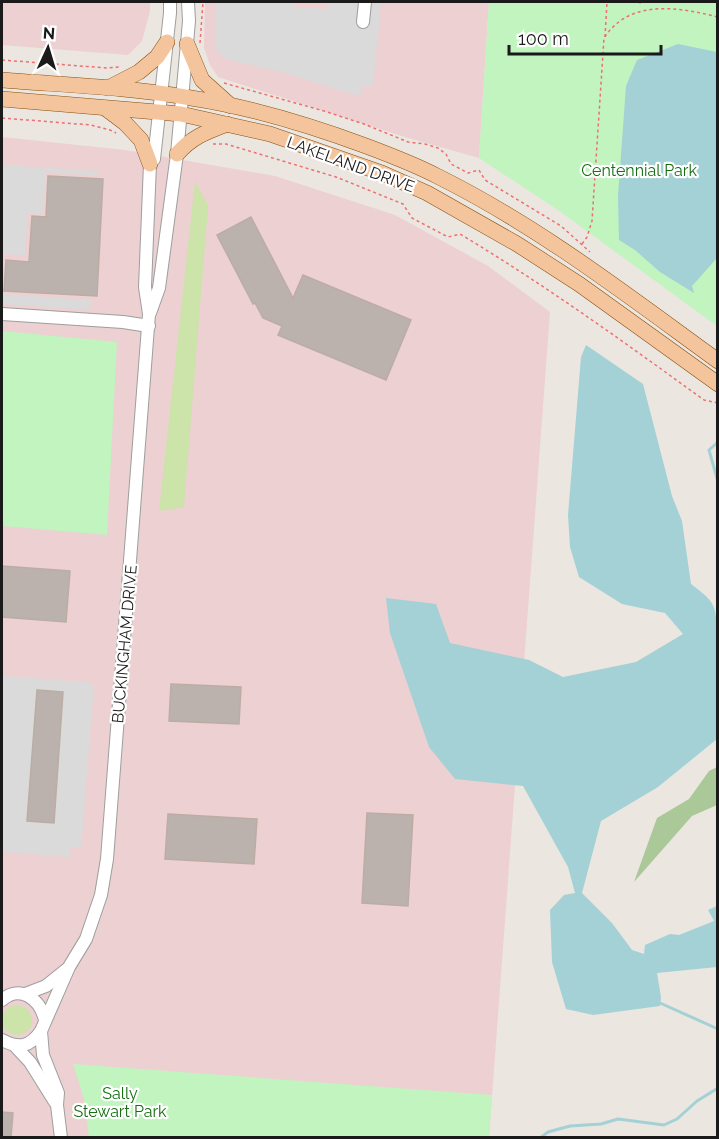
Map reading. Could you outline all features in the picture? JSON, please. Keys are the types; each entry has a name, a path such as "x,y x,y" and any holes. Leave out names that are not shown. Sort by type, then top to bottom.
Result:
{"main road":[{"path":"108,88 139,72 157,57 166,42"},
{"path":"194,44 202,80 231,106"},
{"name":"LAKELAND DRIVE","path":"2,80 183,96 307,125 395,158 438,177 533,230 717,361"},
{"name":"LAKELAND DRIVE","path":"2,99 181,114 270,134 382,173 427,193 517,244 717,384"},
{"path":"105,108 125,123 141,140 150,164"},
{"path":"177,154 186,144 202,133 227,124"}],"street":[{"name":"BUCKINGHAM DRIVE","path":"43,1025 69,967 86,939 101,895 107,859 149,320 145,286 150,164 154,159 170,2"},
{"name":"BUCKINGHAM DRIVE","path":"149,320 159,288 183,96 194,44 188,2"},
{"path":"363,22 365,2"},
{"path":"2,314 123,322 149,320"},
{"name":"BUCKINGHAM DRIVE","path":"2,1000 12,994 25,994 46,986 69,967"},
{"path":"25,994 40,1006 43,1025 43,1055 58,1093 57,1105 62,1137"},
{"path":"5,1042 30,1044 43,1025"},
{"path":"5,1042 30,1062 57,1105"}],"path":[{"path":"194,44 203,2"},
{"path":"582,244 592,221 607,2"},
{"path":"635,7 644,4 638,2"},
{"path":"656,5 717,17"},
{"path":"604,38 615,21"},
{"path":"2,60 107,68 121,67"},
{"path":"2,118 92,125 119,135"},
{"path":"210,144 226,144 336,177 403,204 412,218 448,237 460,234 510,264 704,400 717,403"}],"shaded area":[{"path":"2,2 150,2 150,11 142,41 128,55 2,45"},
{"path":"205,2 489,2 479,158 405,137 218,77 210,65 204,48"},
{"path":"215,2 293,2 293,7 328,9 329,2 381,2 373,86 362,88 359,96 285,73 229,60 216,49"},
{"path":"2,137 125,150 275,176 395,215 488,266 550,312 489,1137 2,1137"},
{"path":"2,165 98,171 98,176 46,172 43,214 28,214 25,255 3,254 2,273"},
{"path":"2,294 91,300 90,310 2,304"},
{"path":"2,676 86,682 94,685 81,848 70,847 70,857 2,852"}],"green space":[{"name":"Centennial Park","path":"489,2 717,2 717,326 558,210 479,158"},
{"path":"195,181 208,206 184,507 159,511"},
{"path":"2,331 117,342 107,535 2,526"},
{"path":"717,767 717,805 692,816 634,882 657,818 689,799 709,771"},
{"path":"17,1005 28,1009 32,1020 28,1031 17,1035 6,1031 2,1020 6,1009"},
{"name":"Sally Stewart Park","path":"73,1064 492,1095 489,1137 89,1137 84,1099"}],"water":[{"path":"678,44 717,52 717,258 692,286 694,293 660,272 635,250 619,240 618,196 626,86 637,60"},
{"path":"586,345 643,384 672,496 682,521 691,584 703,593 714,607 718,630 717,739 658,787 601,821 582,893 612,923 632,950 644,954 645,945 670,934 679,935 714,921 708,910 717,906 717,967 657,973 661,997 660,1006 593,1015 566,1009 552,962 550,910 564,895 575,893 568,867 523,786 455,779 429,747 390,633 386,598 436,604 450,643 529,660 563,677 636,662 683,634 665,613 622,604 579,577 570,547 568,515 581,357"}],"building":[{"path":"48,176 103,179 97,296 4,291 6,260 29,262 32,216 46,217"},
{"path":"251,217 293,298 303,275 411,320 386,380 278,335 282,326 263,318 255,303 253,304 217,235"},
{"path":"2,566 70,571 66,622 2,617"},
{"path":"171,684 241,687 239,724 169,721"},
{"path":"37,690 63,692 54,823 27,821"},
{"path":"367,813 413,815 408,906 362,903"},
{"path":"168,814 257,819 254,864 165,859"},
{"path":"2,1112 13,1113 11,1137 2,1137"}],"waterway":[{"path":"718,442 709,450 718,482"},
{"path":"660,1003 718,1029"},
{"path":"540,1138 548,1132 570,1126 601,1124 618,1119 664,1125 677,1119 697,1101 718,1088"}]}
